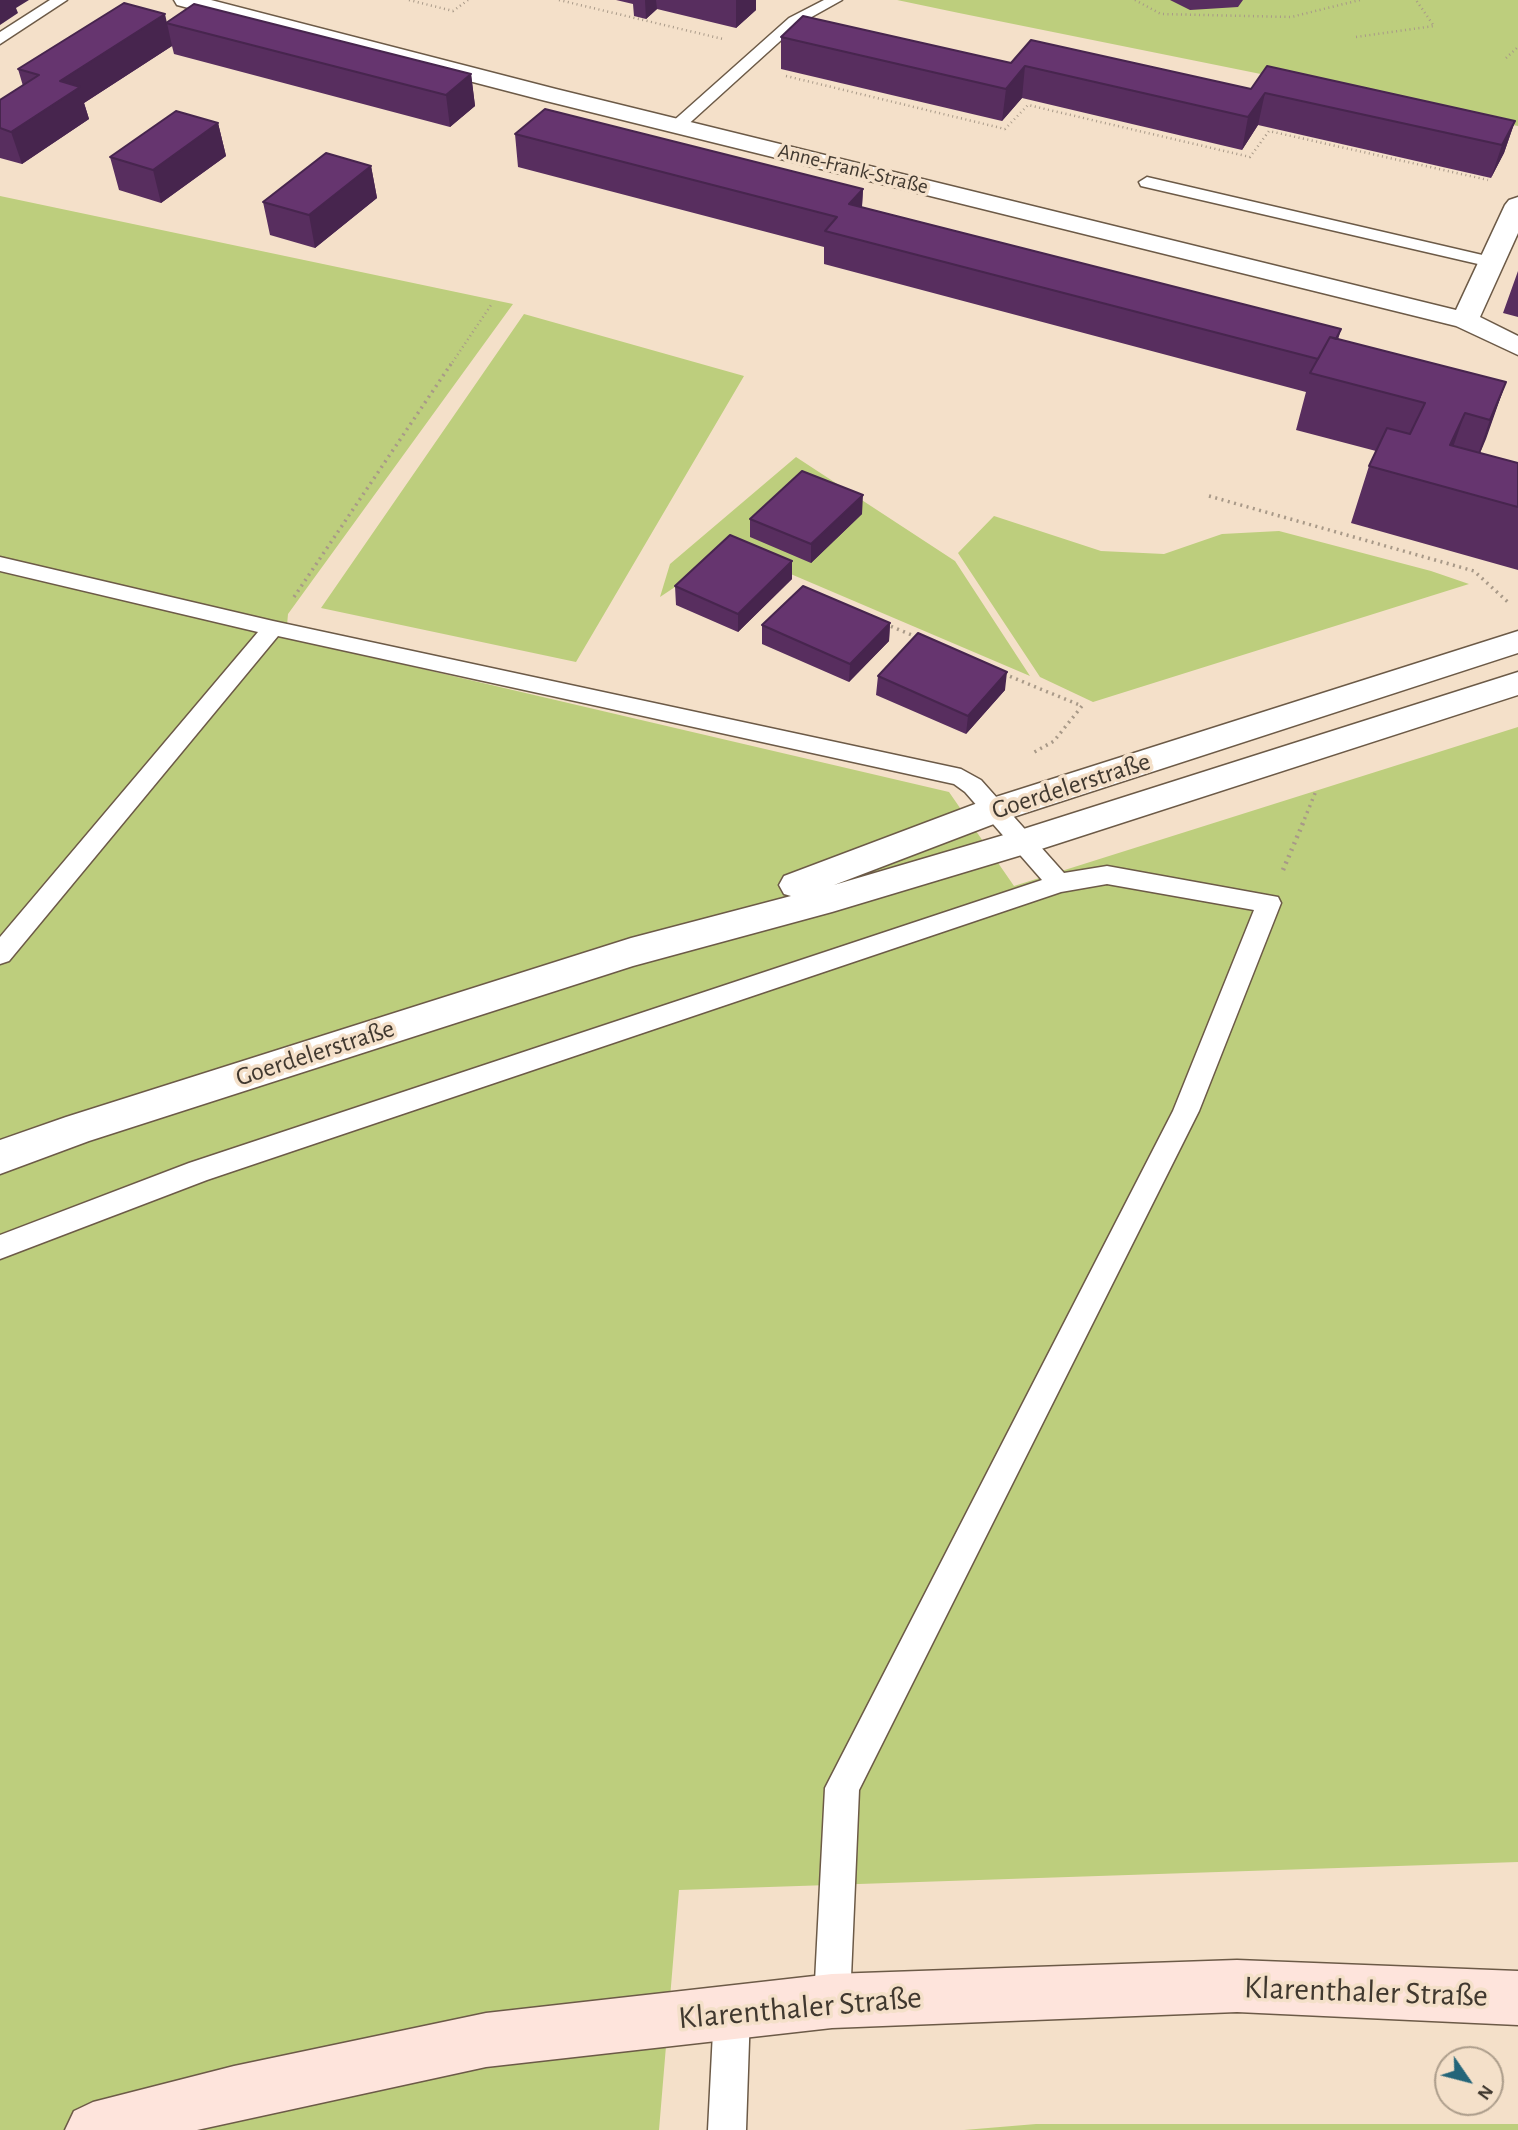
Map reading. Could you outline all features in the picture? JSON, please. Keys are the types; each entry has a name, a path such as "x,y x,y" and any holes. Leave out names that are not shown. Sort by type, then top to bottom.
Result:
{"main road":[{"name":"Klarenthaler Straße","path":"93,2130 234,2093 486,2040 832,2001 1237,1986 1518,1998"}],"street":[{"name":"Anne-Frank-Straße","path":"185,0 677,126 1465,320 1518,348"},
{"path":"1465,320 1518,205"},
{"name":"Goerdelerstraße","path":"631,952 995,810 1518,642"},
{"name":"Goerdelerstraße","path":"0,1157 80,1128 631,952 832,899 1023,842 1518,683"}],"lane":[{"path":"0,39 60,0"},
{"path":"677,126 794,21 835,0"},
{"path":"1147,182 1491,262"},
{"path":"0,564 273,628 961,777 973,786 1059,883"},
{"path":"0,954 273,628"},
{"path":"0,1247 199,1171 1059,883 1107,876 1269,903 1186,1111 842,1788 832,2001"},
{"path":"727,2130 732,2012"}],"path":[{"path":"409,0 453,11 468,0"},
{"path":"559,0 762,48"},
{"path":"1135,0 1161,14 1291,17 1360,0"},
{"path":"1356,37 1434,26 1416,0"},
{"path":"1507,58 1518,47"},
{"path":"744,65 1005,129 1028,106 1250,157 1269,131 1492,181"},
{"path":"273,628 491,305"},
{"path":"1209,496 1474,571 1514,607"},
{"path":"877,621 928,642"},
{"path":"961,777 1016,762 1054,741 1082,706 993,669"},
{"path":"1269,903 1336,741"}],"green space":[{"path":"897,0 1518,0 1518,126 959,13"},
{"path":"0,196 513,304 288,614 286,637 949,792 1014,886 1518,727 1518,1862 679,1890 659,2130 0,2130"},
{"path":"524,314 744,376 576,662 321,608"},
{"path":"796,457 955,561 1030,676 732,549 660,597 670,564"},
{"path":"994,516 1101,551 1164,554 1222,534 1279,531 1431,571 1469,584 1093,702 1040,677 958,553"},
{"path":"1036,2124 1518,2124 1518,2130 964,2130"}],"building":[{"path":"124,3 165,14 60,81 80,87 11,132 0,128 0,100 39,75 18,69"},
{"path":"194,4 471,74 446,95 166,23"},
{"path":"803,16 1011,63 1031,40 1251,89 1267,66 1515,121 1502,145 1265,93 1248,117 1025,66 1006,89 781,37"},
{"path":"545,109 863,189 849,204 1341,329 1336,339 1330,337 1318,359 825,231 837,217 515,134"},
{"path":"176,111 218,123 153,170 110,157"},
{"path":"326,153 371,166 309,215 263,202"},
{"path":"1330,337 1506,382 1490,420 1465,413 1450,445 1518,463 1518,507 1369,466 1387,428 1410,434 1425,403 1310,373"},
{"path":"802,471 863,495 811,544 750,519"},
{"path":"730,535 792,561 738,614 675,586"},
{"path":"803,586 890,623 850,664 762,625"},
{"path":"918,633 1007,672 968,716 878,676"}]}
